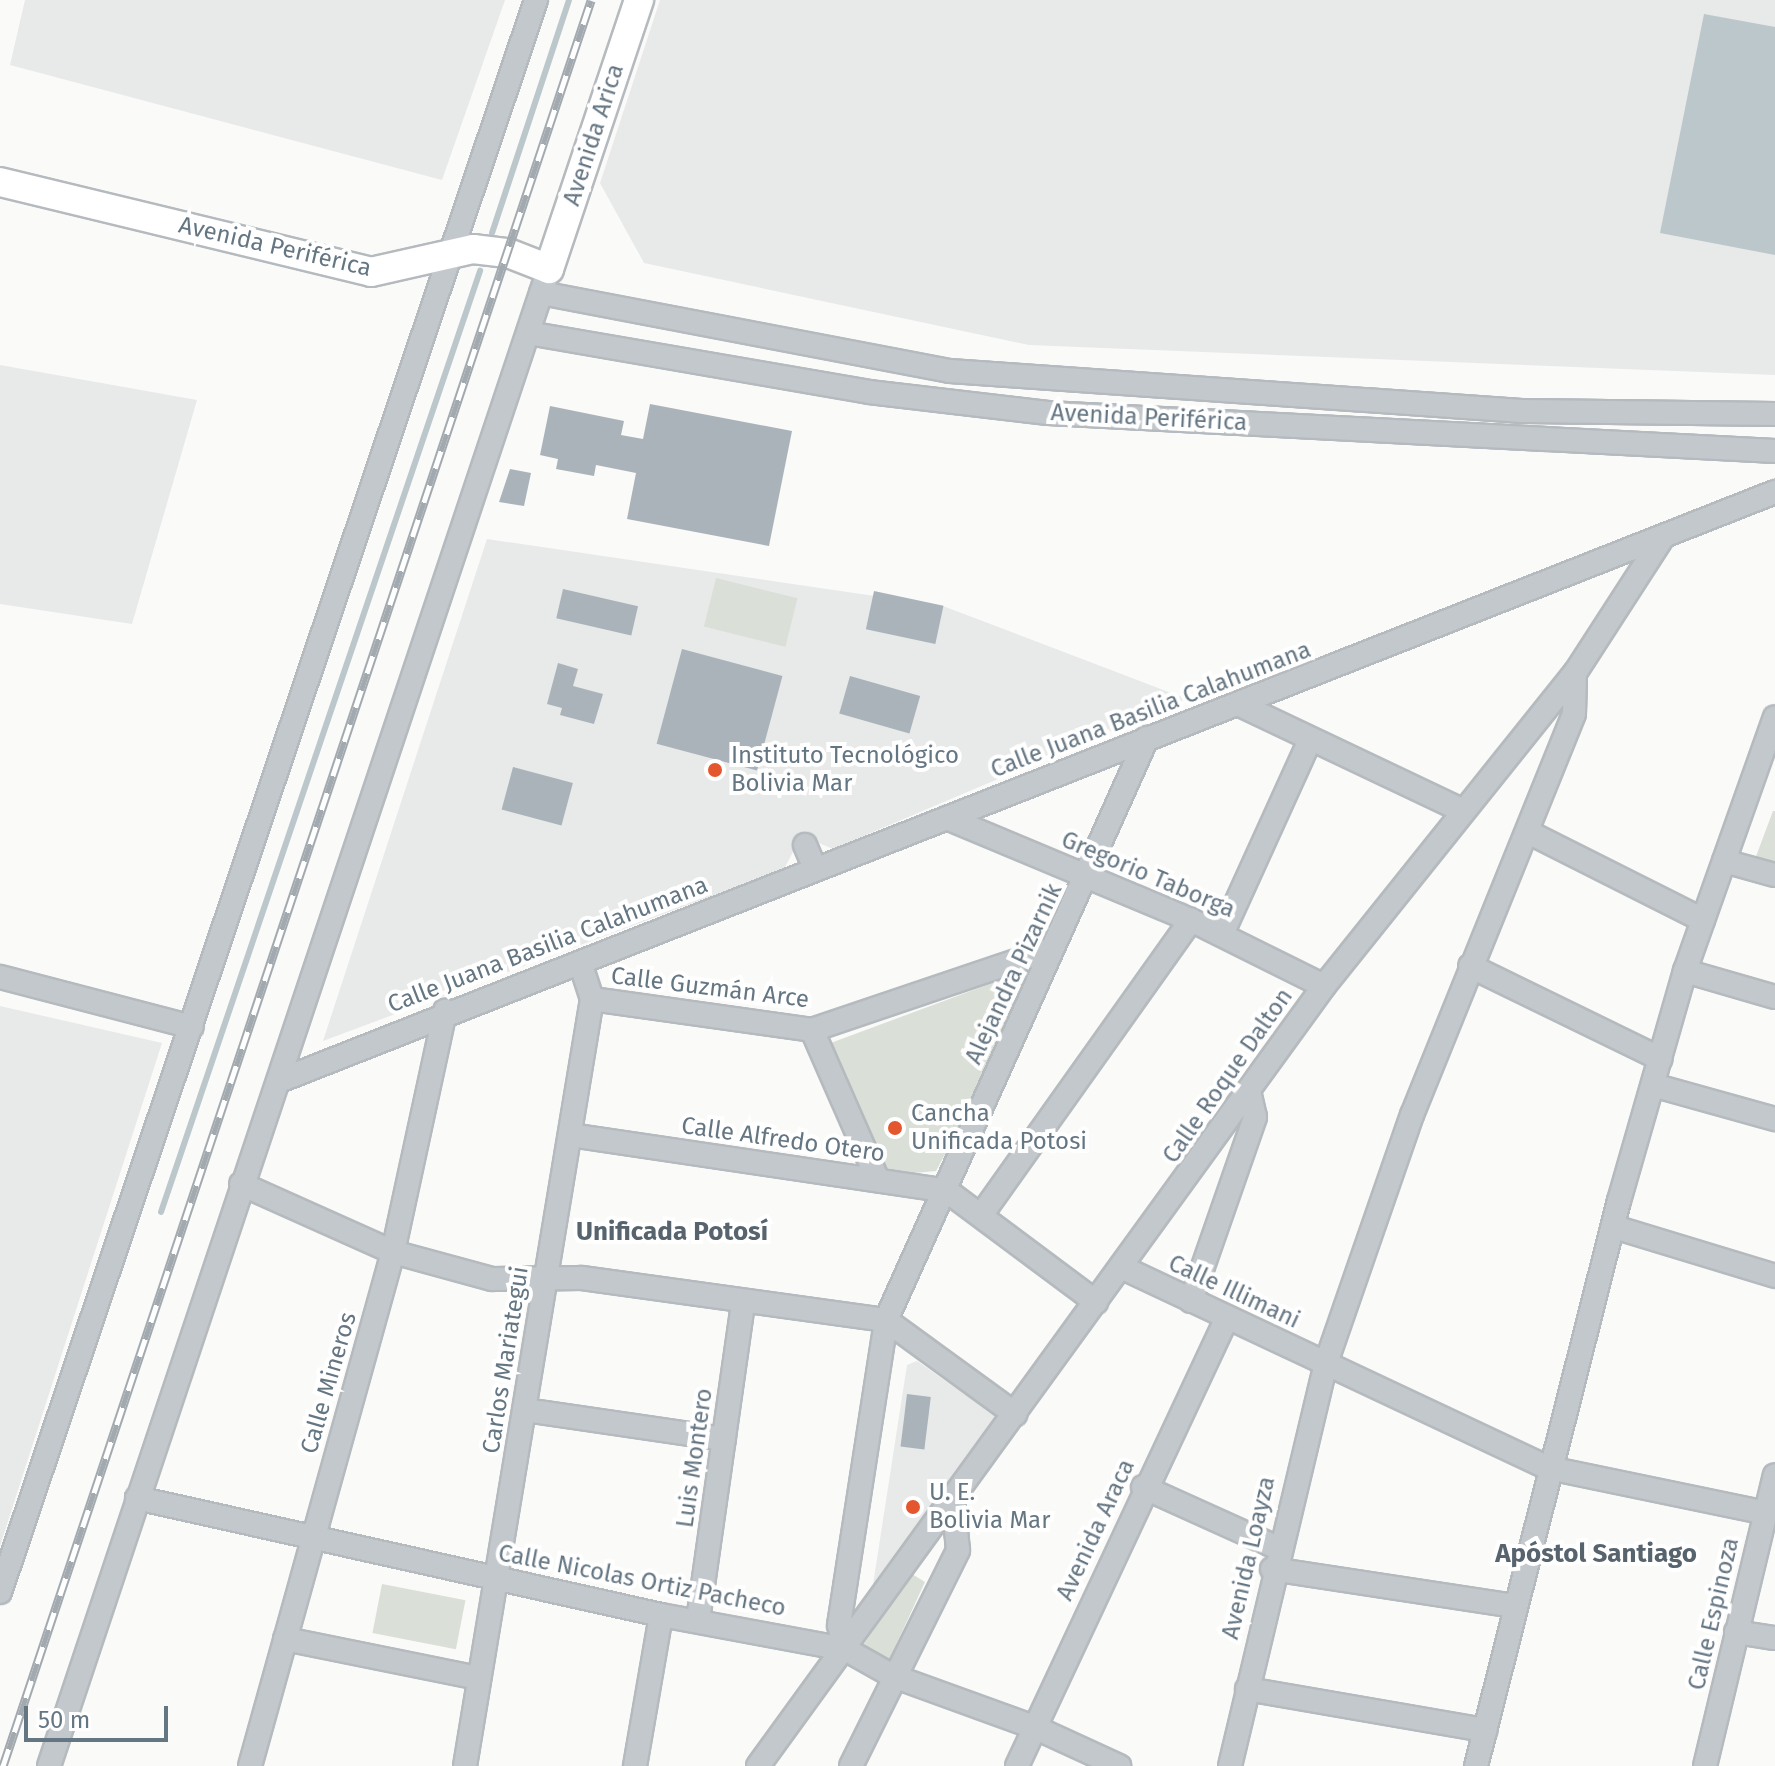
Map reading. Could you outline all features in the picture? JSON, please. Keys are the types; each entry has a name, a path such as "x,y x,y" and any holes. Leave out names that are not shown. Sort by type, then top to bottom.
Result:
{"main road":[{"name":"Avenida Arica","path":"545,281 639,0"},
{"name":"Avenida Periférica","path":"0,182 371,272 454,250 508,253 545,281"}],"street":[{"path":"1,1583 192,1027 536,0"},
{"path":"49,1766 545,281"},
{"name":"Avenida Periférica","path":"545,281 950,371 1522,411 1775,414"},
{"name":"Avenida Periférica","path":"528,333 869,392 1048,413 1775,451"},
{"name":"Calle Juana Basilia Calahumana","path":"279,1081 445,1011 580,963 1147,738 1661,540 1775,492"},
{"name":"Calle Roque Dalton","path":"758,1766 1121,1267 1250,1096 1324,986 1575,673 1661,540"},
{"name":"Avenida Loayza","path":"1230,1766 1275,1559 1326,1363 1470,966 1528,832 1574,714 1575,673"},
{"path":"1238,704 1463,811"},
{"path":"1476,1766 1549,1468 1685,971 1724,861 1764,793 1775,717"},
{"name":"Alejandra Pizarnik","path":"845,1649 839,1625 886,1320 947,1191 1049,950 1088,876 1147,738"},
{"path":"1222,934 1310,740"},
{"name":"Gregorio Taborga","path":"947,818 1191,920 1324,986"},
{"path":"1528,832 1703,920"},
{"path":"805,845 815,869"},
{"path":"1724,861 1775,875"},
{"path":"982,1214 1191,920"},
{"name":"Calle Guzmán Arce","path":"592,999 812,1030 1049,950"},
{"name":"Carlos Mariategui","path":"465,1766 592,999 580,963"},
{"path":"1470,966 1661,1059"},
{"path":"1685,971 1775,997"},
{"path":"0,977 64,988 192,1027"},
{"name":"Calle Mineros","path":"250,1766 393,1252 445,1011"},
{"path":"812,1030 878,1180"},
{"path":"1653,1085 1775,1119"},
{"path":"1191,1301 1255,1117 1250,1096"},
{"name":"Calle Alfredo Otero","path":"570,1135 947,1191 982,1214 1096,1302"},
{"path":"241,1184 393,1252 492,1279 582,1278 743,1304 886,1320 1015,1414"},
{"path":"1614,1227 1775,1276"},
{"name":"Calle Illimani","path":"1121,1267 1549,1468 1767,1527"},
{"name":"Luis Montero","path":"698,1620 743,1304"},
{"name":"Avenida Araca","path":"1017,1766 1143,1487 1227,1318"},
{"path":"525,1410 724,1439"},
{"name":"Calle Espinoza","path":"1705,1766 1736,1632 1767,1527 1775,1475"},
{"path":"1143,1487 1275,1559 1514,1606"},
{"name":"Calle Nicolas Ortiz Pacheco","path":"137,1498 661,1615 845,1649 893,1676 1034,1727 1119,1766"},
{"path":"851,1766 958,1550 953,1500"},
{"path":"635,1766 661,1615"},
{"path":"1736,1632 1775,1638"},
{"path":"285,1639 478,1678"},
{"path":"1247,1689 1485,1730"}],"shaded area":[{"path":"25,0 505,0 442,180 10,65"},
{"path":"660,0 1775,0 1775,375 1029,345 644,263 600,183"},
{"path":"1704,14 1775,27 1775,255 1660,233"},
{"path":"0,365 197,400 132,624 0,604"},
{"name":"Instituto Tecnológico Bolivia Mar","path":"487,539 943,606 1187,699 833,849 814,841 794,850 784,869 323,1041"},
{"path":"716,578 798,598 785,647 704,627"},
{"path":"1775,811 1775,864 1755,859"},
{"path":"1030,969 966,1141 944,1156 936,1171 881,1176 828,1044"},
{"path":"0,1006 162,1043 0,1546"},
{"name":"U. E. Bolivia Mar","path":"917,1361 1004,1422 872,1591 907,1365"},
{"path":"912,1574 925,1582 888,1662 865,1651 864,1644"},
{"path":"382,1584 465,1600 456,1649 372,1633"}],"building":[{"path":"650,404 792,431 769,546 627,519 636,473 596,465 594,476 556,469 558,459 540,455 550,406 624,421 621,435 643,439"},
{"path":"510,469 531,473 524,506 499,502"},
{"path":"563,589 638,606 631,636 556,618"},
{"path":"874,591 943,606 935,644 866,629"},
{"path":"682,649 782,676 757,771 657,744"},
{"path":"558,663 578,669 573,686 603,694 594,724 560,715 562,708 547,704"},
{"path":"850,676 920,696 909,734 839,713"},
{"path":"513,767 573,783 561,826 502,810"},
{"path":"907,1394 931,1397 924,1450 901,1447"}],"waterway":[{"path":"492,233 569,0"},
{"path":"161,1212 480,271"}],"railway":[{"path":"3,1766 591,0"}],"place":[{"name":"Instituto Tecnológico Bolivia Mar","path":"715,770"},
{"name":"Cancha Unificada Potosi","path":"895,1128"},
{"name":"U. E. Bolivia Mar","path":"913,1507"}],"district":[{"name":"Unificada Potosí","path":"672,1232"},
{"name":"Apóstol Santiago","path":"1596,1554"}]}
